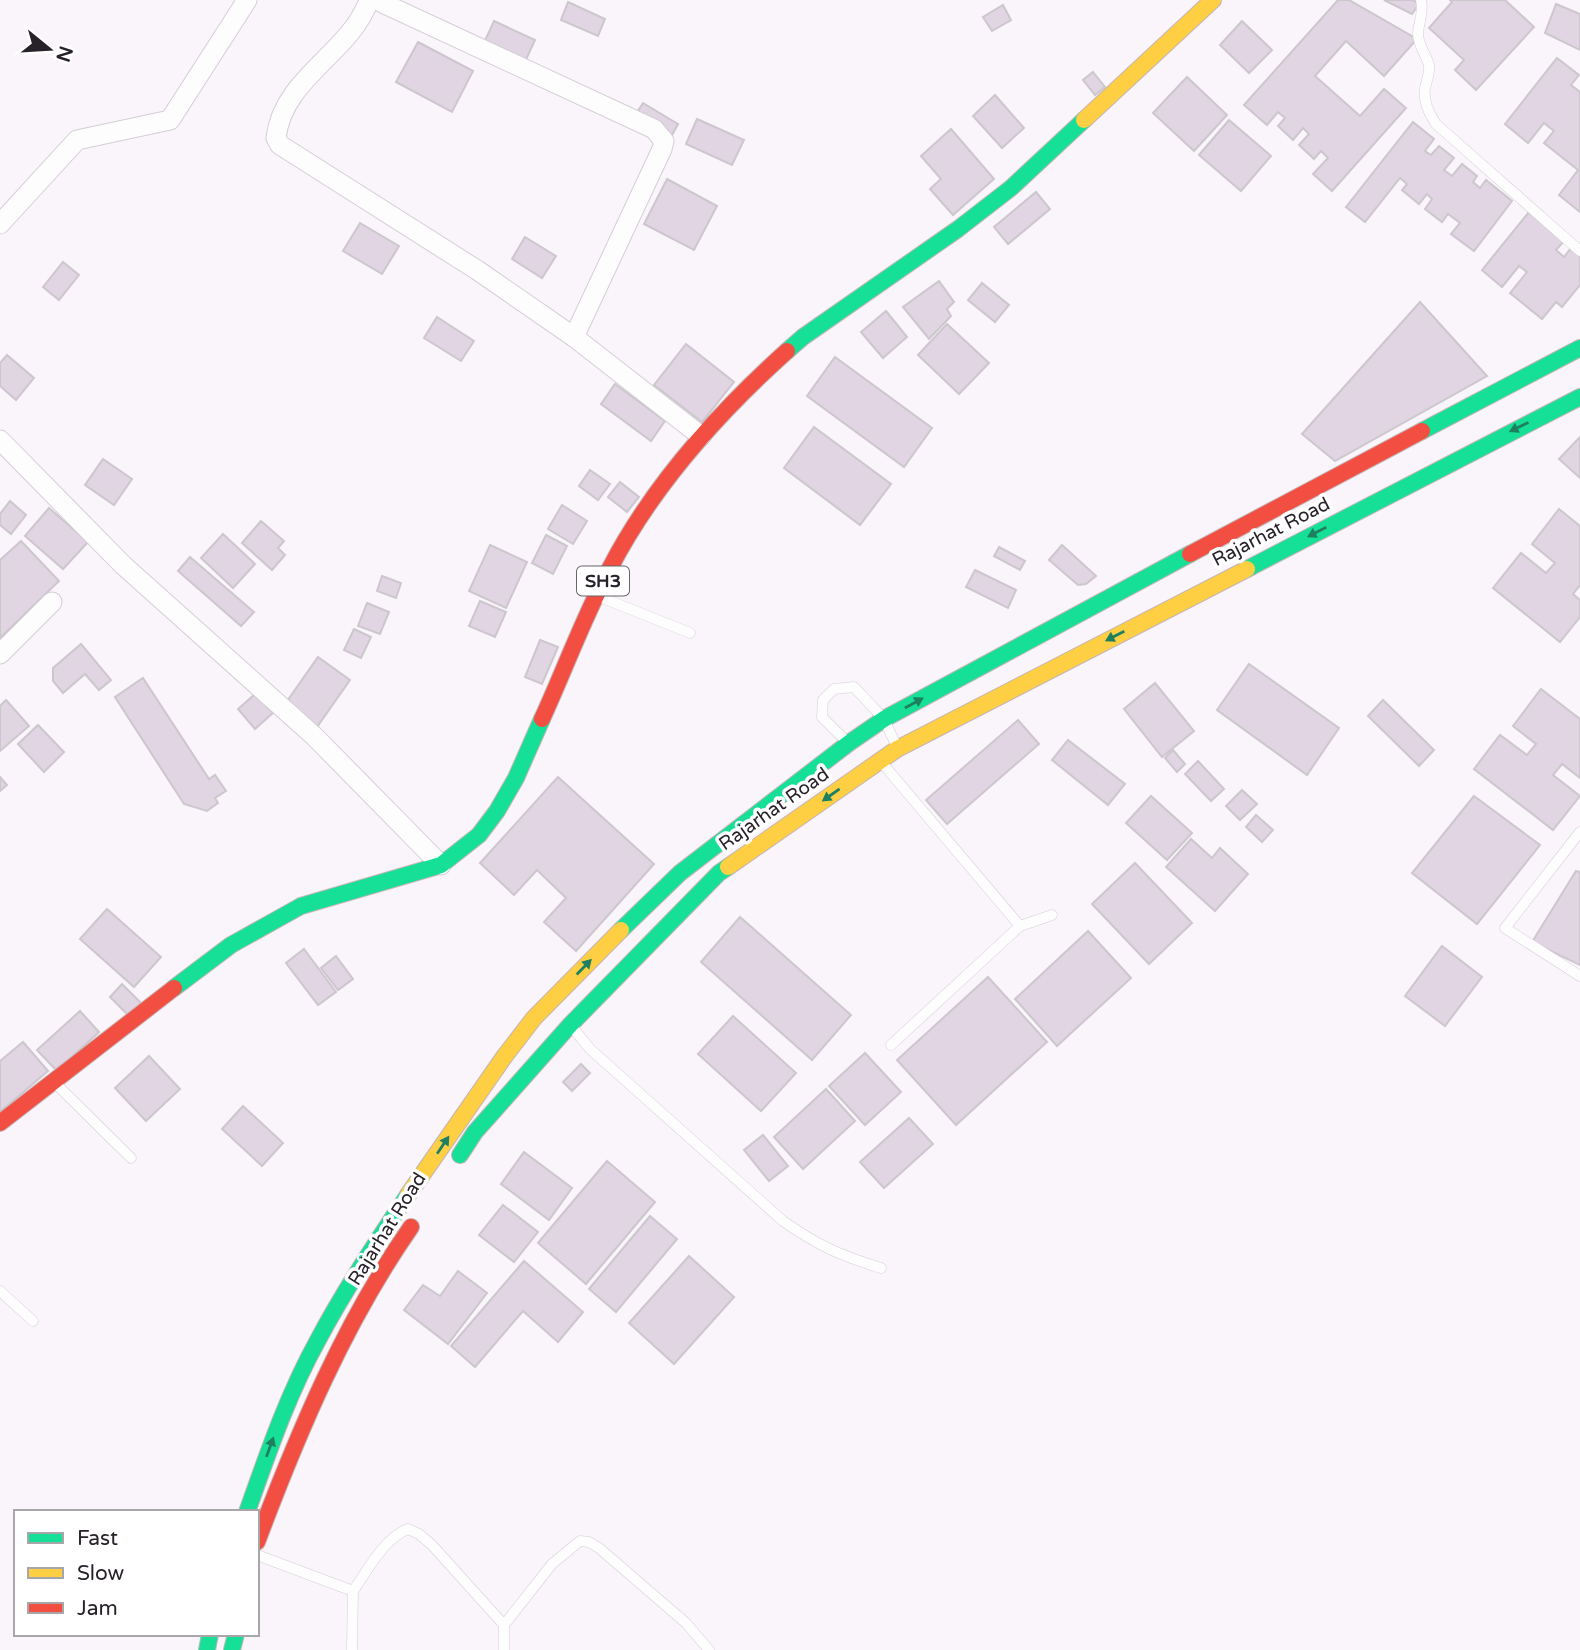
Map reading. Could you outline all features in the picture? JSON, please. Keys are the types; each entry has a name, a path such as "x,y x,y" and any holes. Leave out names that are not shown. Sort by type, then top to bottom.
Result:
{"main road":[{"name":"SH3","path":"0,1123 52,1080 231,945 301,906 441,865 479,835 516,778 597,595 638,519 701,436 757,378 803,337 958,229 1011,188 1213,0"},
{"path":"248,1510 277,1428 323,1330 362,1264 526,1028 646,904 680,873 863,757 884,719 1006,651 1580,348"},
{"name":"Rajarhat Road","path":"453,1165 475,1132 570,1025 719,873 863,757 897,749 1580,397"},
{"name":"Rajarhat Road","path":"259,1537 294,1444 334,1360 393,1253 423,1209"}],"street":[{"path":"0,224 77,139 170,120 247,0"},
{"path":"369,0 360,21 294,92 283,108 276,138 280,145 477,270 574,337 701,436"},
{"path":"376,0 660,134 664,141 662,149 574,337"},
{"path":"0,440 123,565 314,736 441,865"},
{"path":"0,654 52,602"}],"lane":[{"path":"1421,0 1423,12 1418,34 1429,73 1425,102 1436,124 1580,251"},
{"path":"597,595 690,633"},
{"path":"897,749 884,719 854,687 834,689 823,700 821,717 863,757 1020,926"},
{"path":"1580,832 1505,929 1580,976"},
{"path":"891,1045 1020,926 1052,915"},
{"path":"570,1025 590,1049 783,1221 814,1243 881,1268"},
{"path":"52,1080 131,1158"},
{"path":"0,1292 33,1321"},
{"path":"352,1650 354,1591 388,1543 398,1533 408,1529 432,1545 504,1625"},
{"path":"504,1650 504,1625 552,1563 580,1541 589,1542 599,1548 685,1623 709,1650"},
{"path":"259,1556 354,1591"}],"building":[{"path":"1338,0 1349,0 1417,39 1384,76 1346,41 1315,76 1360,116 1384,89 1406,108 1332,191 1313,174 1328,158 1321,151 1314,159 1299,145 1309,134 1303,128 1293,140 1278,126 1285,118 1278,112 1267,125 1244,105"},
{"path":"1384,0 1413,0 1419,4 1412,14"},
{"path":"1450,0 1505,0 1534,27 1476,90 1455,70 1464,60 1429,28 1452,2"},
{"path":"568,2 605,19 598,36 561,20"},
{"path":"1556,4 1580,14 1580,50 1545,33"},
{"path":"1003,5 1011,20 992,31 983,17"},
{"path":"494,21 535,40 524,64 483,45"},
{"path":"1242,21 1272,50 1249,73 1220,45"},
{"path":"418,42 473,71 452,112 396,82"},
{"path":"1557,58 1579,75 1571,85 1580,92 1580,212 1559,195 1578,170 1544,143 1554,131 1544,123 1528,143 1505,124"},
{"path":"1093,72 1105,87 1095,95 1083,80"},
{"path":"1187,77 1227,115 1194,151 1153,113"},
{"path":"995,95 1024,128 1002,148 973,116"},
{"path":"643,103 678,124 672,135 636,114"},
{"path":"697,119 744,140 732,165 686,144"},
{"path":"1229,120 1271,156 1241,191 1199,155"},
{"path":"1413,122 1434,139 1425,151 1431,155 1439,146 1454,158 1444,170 1452,176 1462,164 1477,176 1473,182 1480,188 1486,180 1512,201 1474,251 1451,234 1460,223 1448,214 1442,222 1425,209 1432,199 1427,194 1419,204 1402,190 1407,184 1400,178 1365,222 1346,207"},
{"path":"951,129 994,179 953,215 930,189 941,179 921,156"},
{"path":"667,179 717,206 694,250 644,224"},
{"path":"1036,192 1050,209 1008,244 994,227"},
{"path":"1529,212 1564,241 1556,250 1564,257 1572,247 1580,254 1580,285 1562,307 1556,302 1542,319 1510,293 1527,272 1519,266 1502,287 1482,270"},
{"path":"360,223 399,246 382,274 343,251"},
{"path":"525,237 556,256 542,278 512,259"},
{"path":"63,262 79,275 59,300 43,287"},
{"path":"939,281 954,302 947,309 951,316 929,339 903,307"},
{"path":"982,283 1009,305 995,322 968,300"},
{"path":"1420,302 1487,376 1335,461 1302,434"},
{"path":"886,311 907,337 883,358 861,332"},
{"path":"437,317 474,341 461,361 424,338"},
{"path":"947,324 989,363 959,394 918,355"},
{"path":"686,344 734,382 702,422 654,385"},
{"path":"7,355 34,378 16,400 0,386 0,363"},
{"path":"835,357 932,428 904,467 807,396"},
{"path":"615,384 665,421 651,441 601,404"},
{"path":"814,427 891,484 860,525 784,468"},
{"path":"1580,437 1580,478 1559,459"},
{"path":"103,459 132,479 114,505 85,485"},
{"path":"590,470 610,484 598,500 579,486"},
{"path":"620,482 639,497 627,512 608,497"},
{"path":"10,501 26,515 11,534 0,525 0,514"},
{"path":"562,505 587,521 573,544 548,529"},
{"path":"49,508 88,542 63,569 25,536"},
{"path":"1559,509 1580,526 1580,585 1573,594 1580,600 1580,617 1560,642 1493,588 1521,553 1546,573 1555,563 1532,544"},
{"path":"261,521 284,541 278,548 285,555 272,570 242,543"},
{"path":"223,534 255,564 233,588 201,558"},
{"path":"546,535 567,546 553,574 532,563"},
{"path":"21,541 59,581 0,638 0,560"},
{"path":"490,545 527,562 506,608 469,591"},
{"path":"1062,545 1096,576 1086,584 1078,585 1049,560"},
{"path":"999,547 1025,561 1020,570 994,556"},
{"path":"190,557 254,612 241,626 178,571"},
{"path":"975,570 1016,590 1008,608 966,587"},
{"path":"382,576 401,583 396,598 377,591"},
{"path":"480,601 506,612 495,637 469,626"},
{"path":"367,603 389,612 380,634 358,626"},
{"path":"354,629 371,637 361,658 344,650"},
{"path":"540,640 558,647 542,684 525,677"},
{"path":"81,644 111,680 99,690 85,674 63,693 53,681 53,668"},
{"path":"318,657 350,680 317,727 285,704"},
{"path":"1249,664 1339,728 1307,775 1217,710"},
{"path":"143,678 209,779 215,775 226,791 215,798 218,803 207,811 184,804 115,697"},
{"path":"1155,683 1194,731 1162,757 1124,709"},
{"path":"1541,689 1580,719 1580,778 1562,764 1553,775 1580,796 1553,830 1474,769 1500,735 1527,755 1536,744 1513,726"},
{"path":"255,694 273,713 255,729 238,709"},
{"path":"6,700 29,726 0,751 0,706"},
{"path":"1383,700 1434,750 1419,766 1368,716"},
{"path":"1018,720 1039,744 947,824 926,800"},
{"path":"38,725 64,752 44,772 18,744"},
{"path":"1068,740 1125,784 1108,805 1052,760"},
{"path":"1173,750 1185,764 1177,772 1165,758"},
{"path":"1198,761 1224,789 1211,801 1185,774"},
{"path":"0,777 7,785 0,791"},
{"path":"558,777 654,864 576,951 544,922 566,898 537,870 514,895 480,863"},
{"path":"1242,790 1257,804 1240,820 1226,806"},
{"path":"1151,796 1192,833 1167,860 1126,823"},
{"path":"1474,796 1540,845 1477,924 1412,873"},
{"path":"1256,815 1273,830 1262,842 1246,827"},
{"path":"1191,839 1212,858 1220,848 1248,874 1215,911 1166,867"},
{"path":"1135,863 1192,923 1149,964 1092,904"},
{"path":"1576,871 1580,872 1580,965 1532,942"},
{"path":"107,909 161,957 134,987 80,939"},
{"path":"740,917 851,1015 812,1060 701,962"},
{"path":"1088,931 1131,978 1057,1046 1015,999"},
{"path":"1442,946 1482,977 1445,1026 1405,996"},
{"path":"304,949 336,992 318,1005 286,963"},
{"path":"336,956 353,979 338,990 321,968"},
{"path":"988,977 1047,1042 956,1125 897,1060"},
{"path":"122,984 141,1003 129,1016 110,997"},
{"path":"80,1011 99,1032 57,1071 37,1050"},
{"path":"733,1016 796,1073 761,1111 698,1054"},
{"path":"23,1042 48,1071 0,1112 0,1061"},
{"path":"865,1053 901,1092 865,1125 829,1086"},
{"path":"149,1056 180,1089 146,1121 115,1088"},
{"path":"581,1064 590,1073 572,1091 563,1082"},
{"path":"826,1089 855,1121 803,1169 774,1137"},
{"path":"243,1106 283,1143 262,1166 222,1129"},
{"path":"909,1118 933,1144 884,1188 860,1162"},
{"path":"763,1135 788,1166 769,1181 744,1150"},
{"path":"524,1152 572,1188 549,1220 501,1184"},
{"path":"607,1161 655,1202 586,1284 538,1243"},
{"path":"503,1205 538,1232 514,1262 479,1235"},
{"path":"650,1216 677,1239 616,1312 589,1289"},
{"path":"689,1256 734,1297 674,1364 629,1323"},
{"path":"524,1261 583,1312 558,1342 523,1311 475,1367 451,1346"},
{"path":"458,1271 487,1293 448,1344 404,1310 423,1285 440,1296"}],"traffic: fast":[{"path":"787,351 1011,188 1084,120"},
{"path":"1422,431 1580,348"},
{"path":"1247,569 1580,397"},
{"path":"621,930 680,873 884,719 1190,554"},
{"path":"174,988 231,945 301,906 441,865 479,835 497,811 516,778 542,719"},
{"path":"460,1155 475,1132 570,1025 719,873 728,867"},
{"path":"248,1510 279,1424 307,1360 350,1284 408,1195"},
{"path":"207,1650 210,1636"},
{"path":"232,1650 236,1636"}],"traffic: slow":[{"path":"1084,120 1213,0"},
{"path":"728,867 897,749 1247,569"},
{"path":"408,1195 534,1018 621,930"}],"traffic: jam":[{"path":"542,719 601,586 646,508 712,425 787,351"},
{"path":"1190,554 1422,431"},
{"path":"0,1123 174,988"},
{"path":"259,1537 324,1380 364,1301 411,1227"}]}
